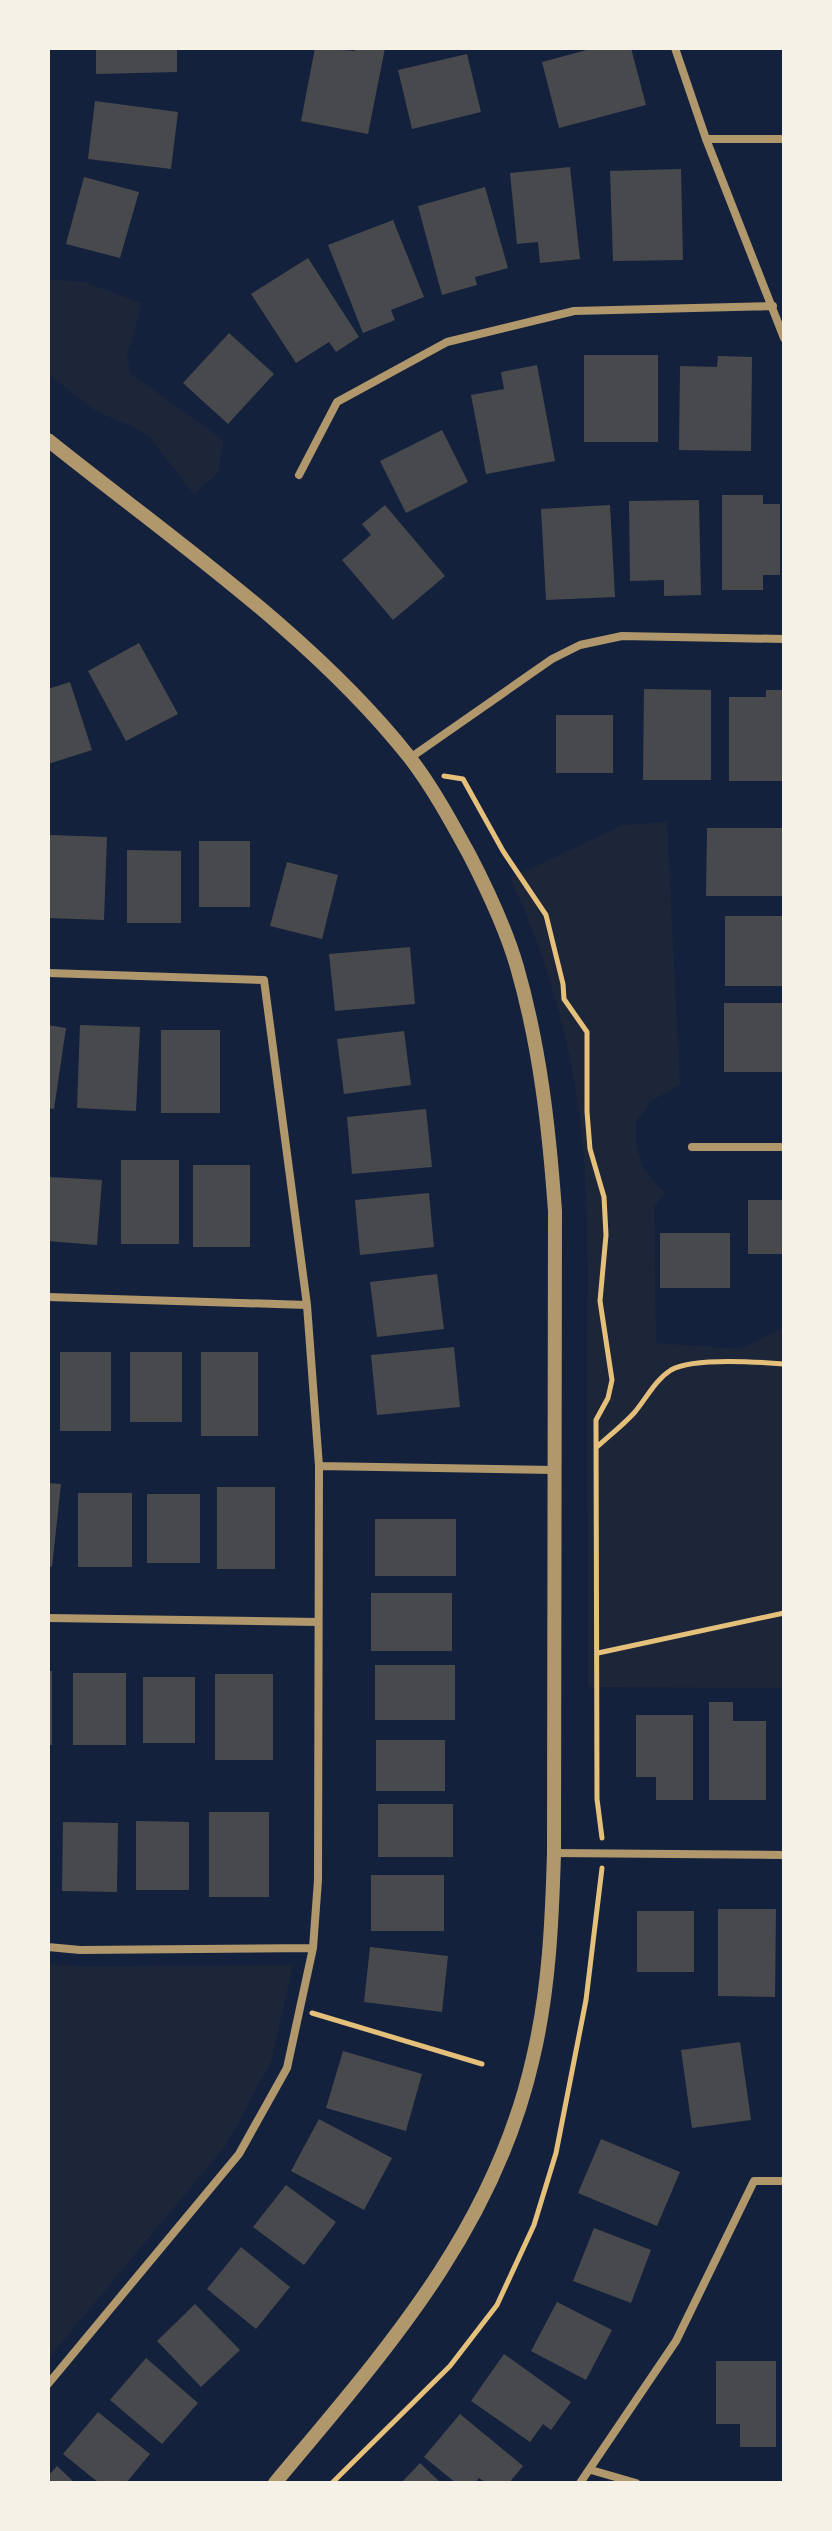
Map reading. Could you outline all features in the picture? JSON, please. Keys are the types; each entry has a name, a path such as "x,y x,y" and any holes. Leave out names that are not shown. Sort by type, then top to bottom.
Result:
{"street":[{"path":"675,48 706,139 784,338"},
{"path":"706,139 784,139"},
{"path":"299,475 337,402 447,342 574,311 773,306"},
{"path":"48,440 288,633 354,694 410,758 456,830 487,889 516,964 534,1035 549,1131 555,1211 554,1853 546,1988 533,2060 504,2150 457,2248 411,2316 275,2483"},
{"path":"410,758 552,659 580,645 622,636 784,639"},
{"path":"48,973 264,980 307,1305 319,1466 318,1880 313,1948 287,2068 239,2154 48,2384"},
{"path":"692,1147 784,1147"},
{"path":"48,1297 307,1305"},
{"path":"319,1466 554,1470"},
{"path":"48,1618 318,1622"},
{"path":"554,1853 784,1855"},
{"path":"48,1947 80,1950 313,1948"},
{"path":"580,2483 676,2341 754,2181 784,2181"},
{"path":"591,2470 636,2483"}],"path":[{"path":"597,1447 672,1370 724,1362 784,1364"},
{"path":"598,1653 784,1613"},
{"path":"300,2009 482,2064"}],"shaded area":[{"path":"48,279 84,282 142,303 127,357 131,374 223,440 219,472 194,494 150,438 96,411 48,374"},
{"path":"667,822 680,1085 651,1101 636,1122 636,1142 643,1169 664,1192 654,1207 656,1343 740,1349 784,1327 784,1688 588,1687 587,1252 581,1128 571,1064 556,1000 510,878 623,825"},
{"path":"48,1964 293,1965 271,2062 226,2145 48,2359"}],"building":[{"path":"96,48 177,48 177,72 96,74"},
{"path":"315,48 355,51 355,48 385,48 368,134 301,121"},
{"path":"594,48 631,48 646,105 559,128 542,62"},
{"path":"467,54 481,112 412,129 398,70"},
{"path":"95,101 178,112 171,169 88,159"},
{"path":"570,167 580,259 540,263 538,242 517,244 510,173"},
{"path":"681,169 683,260 613,261 610,171"},
{"path":"84,177 139,192 120,258 66,244"},
{"path":"485,187 508,268 475,277 477,285 442,295 418,206"},
{"path":"393,220 424,297 391,310 395,320 363,333 328,245"},
{"path":"308,258 359,337 336,352 329,342 296,363 251,294"},
{"path":"229,333 274,374 228,424 183,383"},
{"path":"584,355 658,355 658,442 584,442"},
{"path":"718,356 752,357 751,451 679,450 680,366 717,367"},
{"path":"537,365 555,461 486,474 471,395 504,389 501,372"},
{"path":"442,430 468,482 406,513 380,461"},
{"path":"722,495 763,495 763,504 780,504 780,575 763,575 763,590 722,590"},
{"path":"699,500 701,595 664,596 664,580 630,581 629,501"},
{"path":"385,505 445,576 393,620 342,560 371,535 362,524"},
{"path":"610,505 615,597 546,600 541,509"},
{"path":"139,643 178,714 126,741 88,671"},
{"path":"70,682 92,750 48,764 48,689"},
{"path":"644,689 711,690 711,780 643,780"},
{"path":"766,690 784,690 784,781 729,781 729,697 766,697"},
{"path":"556,715 613,715 613,773 556,773"},
{"path":"707,828 784,828 784,896 706,896"},
{"path":"50,835 107,837 104,920 48,918"},
{"path":"199,841 250,841 250,907 199,907"},
{"path":"127,850 181,851 181,923 127,923"},
{"path":"287,862 338,875 322,939 270,926"},
{"path":"725,916 784,916 784,986 725,986"},
{"path":"410,947 415,1004 335,1011 329,954"},
{"path":"724,1003 784,1003 784,1072 724,1072"},
{"path":"48,1025 66,1028 54,1109 48,1108"},
{"path":"80,1025 140,1027 136,1111 77,1108"},
{"path":"161,1030 220,1030 220,1113 161,1113"},
{"path":"404,1031 411,1085 344,1094 337,1039"},
{"path":"426,1109 432,1167 352,1174 347,1117"},
{"path":"121,1160 179,1160 179,1244 121,1244"},
{"path":"193,1165 250,1165 250,1247 193,1247"},
{"path":"49,1177 102,1180 97,1245 48,1241"},
{"path":"429,1193 434,1247 360,1255 355,1200"},
{"path":"748,1200 784,1200 784,1254 748,1254"},
{"path":"660,1233 730,1233 730,1288 660,1288"},
{"path":"437,1274 444,1329 377,1337 370,1282"},
{"path":"454,1347 460,1407 377,1415 371,1355"},
{"path":"60,1352 111,1352 111,1431 60,1431"},
{"path":"130,1352 182,1352 182,1422 130,1422"},
{"path":"201,1352 258,1352 258,1436 201,1436"},
{"path":"48,1483 61,1484 52,1567 48,1566"},
{"path":"217,1487 275,1487 275,1569 217,1569"},
{"path":"78,1493 132,1493 132,1567 78,1567"},
{"path":"147,1494 200,1494 200,1563 147,1563"},
{"path":"375,1519 456,1519 456,1576 375,1576"},
{"path":"371,1593 452,1593 452,1651 371,1651"},
{"path":"375,1665 455,1665 455,1720 375,1720"},
{"path":"48,1671 52,1671 52,1745 48,1745"},
{"path":"73,1673 126,1673 126,1745 73,1745"},
{"path":"215,1674 273,1674 273,1760 215,1760"},
{"path":"143,1677 195,1677 195,1743 143,1743"},
{"path":"709,1702 733,1702 733,1721 766,1721 766,1800 709,1800"},
{"path":"636,1715 693,1715 693,1800 656,1800 656,1777 636,1777"},
{"path":"376,1740 445,1740 445,1791 376,1791"},
{"path":"378,1804 453,1804 453,1857 378,1857"},
{"path":"209,1812 269,1812 269,1897 209,1897"},
{"path":"136,1821 189,1822 189,1890 136,1890"},
{"path":"63,1822 118,1823 117,1892 62,1891"},
{"path":"371,1875 444,1875 444,1931 371,1931"},
{"path":"718,1909 776,1909 775,1997 718,1996"},
{"path":"637,1911 694,1911 694,1972 637,1972"},
{"path":"370,1947 448,1956 442,2012 364,2002"},
{"path":"740,2042 751,2120 692,2128 681,2050"},
{"path":"343,2051 422,2074 406,2131 326,2108"},
{"path":"319,2119 392,2158 364,2210 291,2171"},
{"path":"601,2139 680,2172 657,2226 578,2193"},
{"path":"286,2185 336,2222 304,2265 253,2227"},
{"path":"594,2228 651,2250 631,2303 573,2281"},
{"path":"241,2247 290,2287 256,2329 207,2289"},
{"path":"557,2302 612,2330 586,2380 531,2351"},
{"path":"195,2304 240,2350 201,2387 157,2341"},
{"path":"504,2354 571,2402 551,2430 543,2424 530,2442 471,2401"},
{"path":"146,2358 198,2403 162,2444 110,2400"},
{"path":"716,2361 776,2361 776,2447 740,2447 740,2424 716,2424"},
{"path":"98,2412 150,2454 126,2483 99,2483 63,2454"},
{"path":"460,2414 523,2466 509,2483 486,2483 479,2478 475,2483 456,2483 424,2457"},
{"path":"420,2463 441,2483 401,2483"},
{"path":"57,2466 75,2483 48,2483 48,2476"}]}
